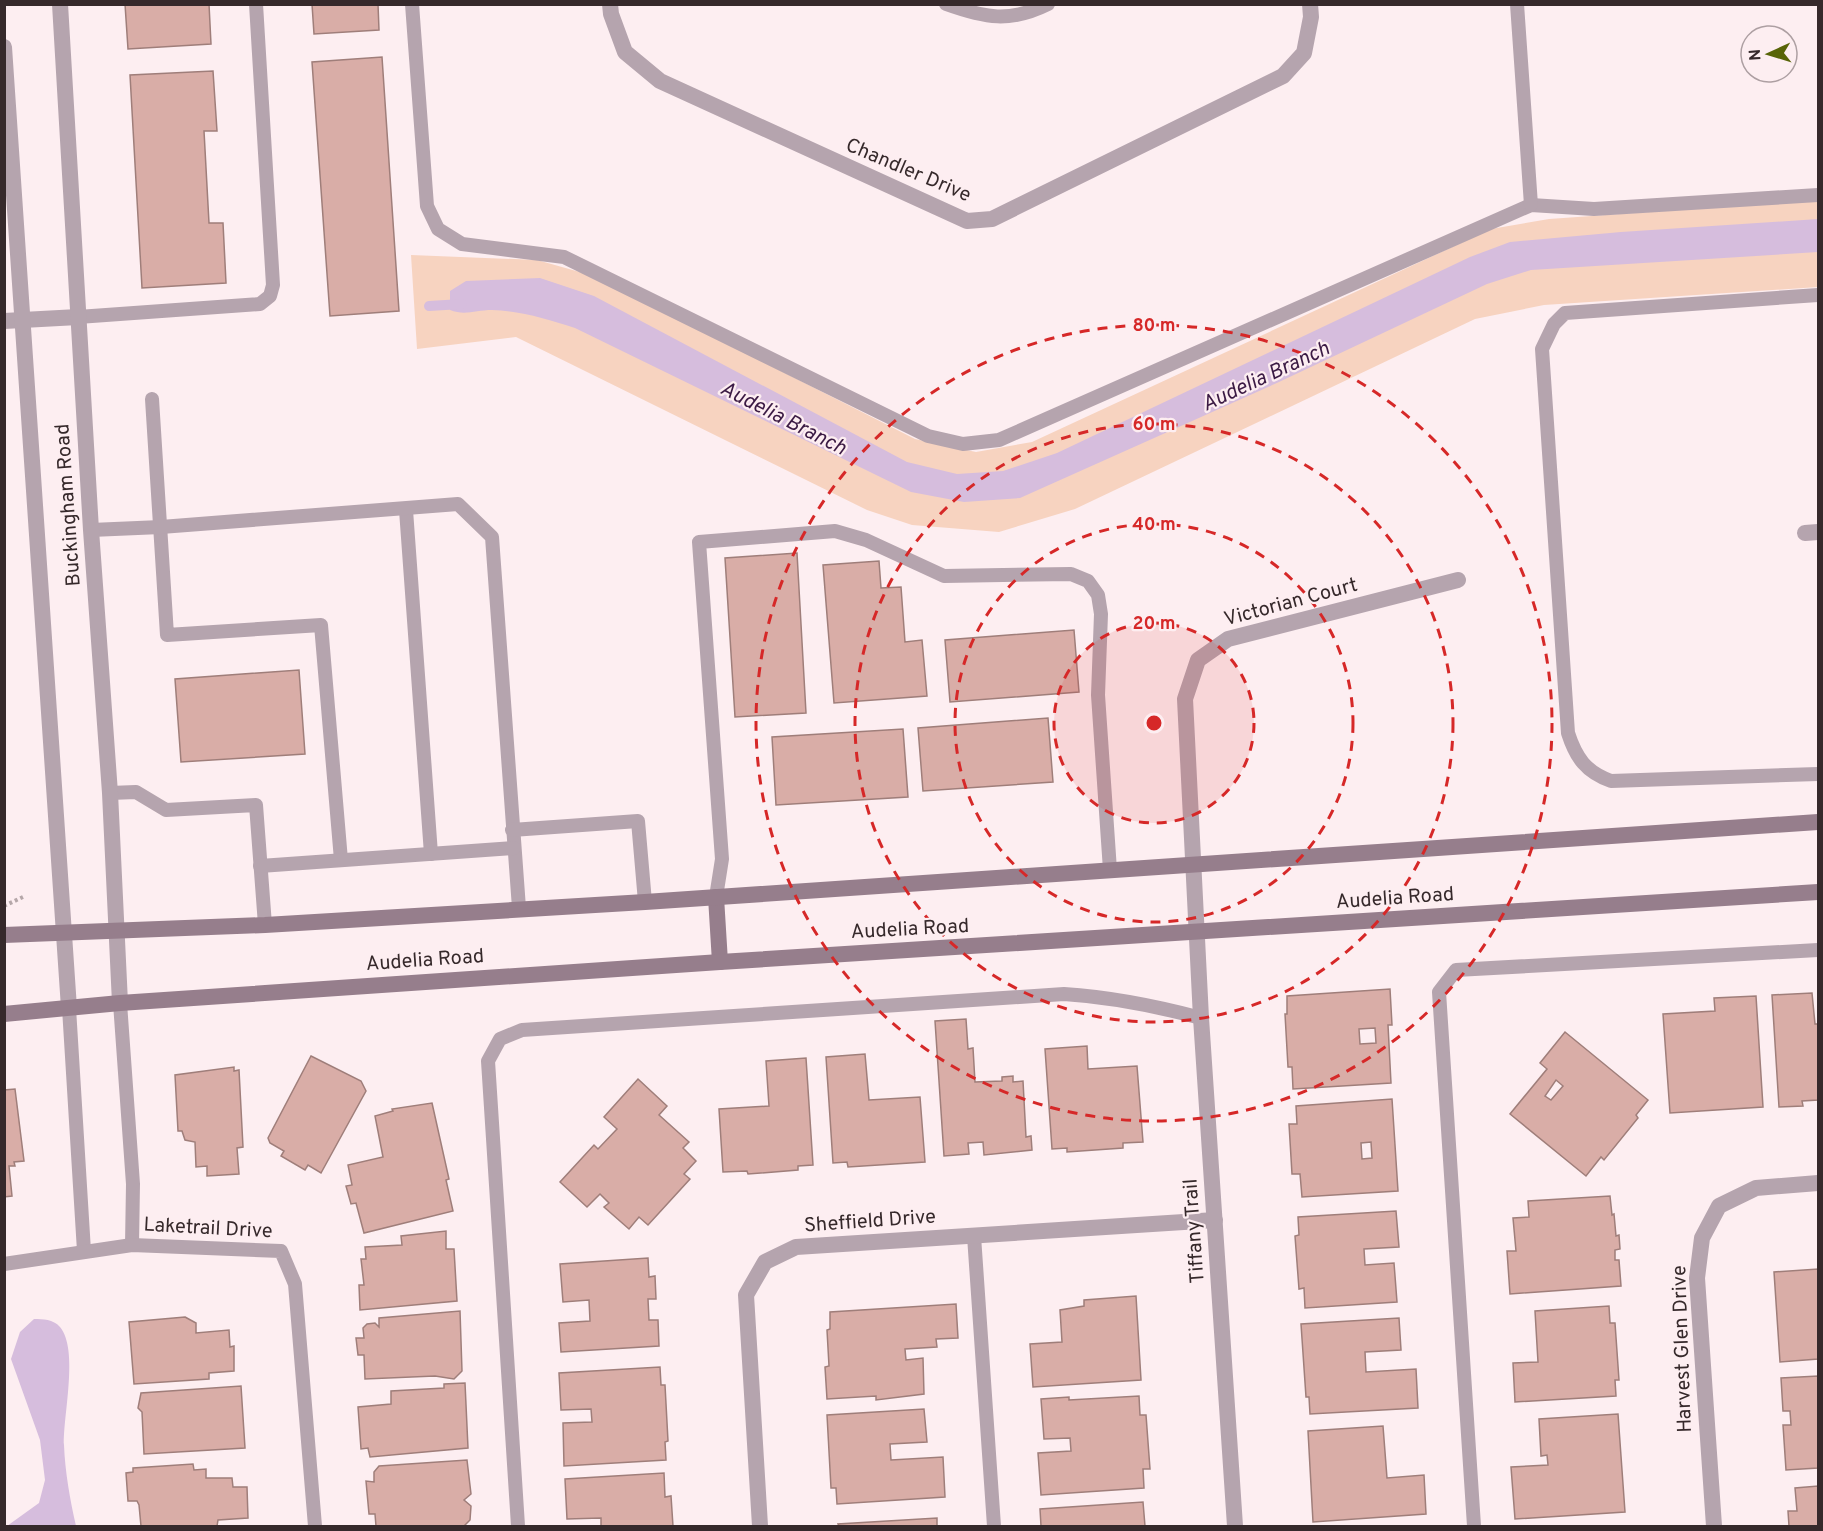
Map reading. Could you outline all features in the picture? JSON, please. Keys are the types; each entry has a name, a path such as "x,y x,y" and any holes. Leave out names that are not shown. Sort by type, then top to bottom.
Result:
{"main road":[{"path":"4,935 265,925 519,908 645,903 1818,822"},
{"name":"Audelia Road","path":"4,1014 120,1003 720,962 1818,892"},
{"path":"716,897 720,962"}],"street":[{"name":"Buckingham Road","path":"60,4 91,530 110,793 120,1003"},
{"name":"Chandler Drive","path":"610,4 611,14 626,52 660,81 968,221 992,219 1283,76 1304,53 1311,17 1310,4"},
{"name":"Buckingham Road","path":"4,46 69,1008"},
{"path":"4,321 78,317"},
{"name":"Victorian Court","path":"1197,933 1185,699 1198,660 1228,639 1458,580"},
{"name":"Tiffany Trail","path":"1197,933 1235,1527"},
{"name":"Harvest Glen Drive","path":"1714,1527 1697,1278 1702,1238 1719,1206 1756,1188 1818,1184"},
{"name":"Sheffield Drive","path":"760,1527 746,1295 765,1262 796,1247 1215,1220"}],"lane":[{"path":"78,317 260,304 270,296 273,285 256,4"},
{"path":"412,4 427,206 438,229 462,244 564,257 928,436 963,444 999,440 1531,205 1594,209 1818,195"},
{"path":"946,4 981,17 1027,15 1048,4"},
{"path":"1517,4 1531,205"},
{"path":"1818,295 1565,313 1554,324 1542,349 1568,734 1576,756 1594,775 1611,781 1818,774"},
{"path":"152,399 167,635 321,625 341,860"},
{"path":"91,530 406,510 458,504 492,537 519,908"},
{"path":"406,510 431,854"},
{"path":"716,897 722,859 699,542 835,531 866,540 944,576 1071,574 1088,581 1098,595 1101,614 1098,695 1110,870"},
{"path":"110,793 136,792 166,810 256,805 265,925"},
{"path":"512,830 638,821 645,903"},
{"path":"260,866 514,848"},
{"path":"1474,1527 1439,992 1456,970 1818,950"},
{"path":"518,1527 488,1061 500,1040 522,1030 1064,994 1152,1005 1201,1018"},
{"name":"Laketrail Drive","path":"120,1003 133,1184 132,1245 280,1251 295,1284 315,1527"},
{"path":"69,1008 84,1251"},
{"path":"974,1236 994,1527"},
{"path":"4,1264 132,1245"}],"path":[{"path":"4,906 25,896"}],"shaded area":[{"path":"1818,200 1818,287 1544,305 1475,319 1075,509 999,532 912,525 867,510 516,337 417,349 411,255 537,260 594,276 915,439 976,452 1032,442 1491,229 1549,219"}],"water":[{"path":"1818,219 1818,252 1531,270 1487,284 1279,382 1020,498 964,502 911,492 575,328 513,312 492,310 461,313 450,310 450,291 466,281 540,278 594,296 907,462 957,474 1003,471 1057,453 1470,257 1510,242"},
{"path":"34,1319 54,1322 66,1337 69,1384 64,1433 65,1465 76,1526 7,1526 39,1503 45,1480 40,1440 11,1359 20,1332"}],"building":[{"path":"125,4 209,4 211,44 128,49"},
{"path":"312,4 378,4 379,30 314,34"},
{"path":"382,57 399,311 330,316 312,62"},
{"path":"213,71 217,131 204,131 209,223 223,223 226,283 142,288 130,75"},
{"path":"797,553 806,713 735,717 725,558"},
{"path":"879,561 881,588 901,587 905,642 922,640 927,696 834,703 823,565"},
{"path":"1074,630 1079,692 950,702 945,640"},
{"path":"299,670 305,754 181,762 175,679"},
{"path":"1048,718 1053,782 923,791 918,728"},
{"path":"903,729 908,797 776,805 772,737"},
{"path":"1390,989 1392,1025 1388,1025 1391,1083 1293,1089 1292,1067 1288,1067 1285,1014 1287,1014 1287,996","holes":["1375,1028 1376,1043 1360,1044 1359,1029"]},
{"path":"1812,993 1815,1024 1818,1024 1818,1100 1802,1101 1803,1106 1779,1107 1772,995"},
{"path":"1756,996 1763,1107 1670,1113 1663,1014 1715,1011 1714,998"},
{"path":"966,1019 968,1049 973,1048 975,1082 1002,1081 1002,1077 1013,1076 1013,1082 1023,1081 1026,1137 1031,1136 1032,1150 984,1155 983,1142 968,1143 969,1154 944,1156 935,1021"},
{"path":"1565,1032 1648,1100 1636,1115 1638,1118 1604,1160 1601,1157 1586,1176 1510,1114 1547,1069 1540,1063","holes":["1556,1080 1563,1086 1551,1100 1545,1096"]},
{"path":"1087,1046 1088,1069 1137,1066 1143,1142 1123,1143 1123,1148 1067,1152 1067,1148 1052,1149 1045,1049"},
{"path":"865,1054 869,1100 920,1097 925,1162 848,1167 847,1162 833,1163 826,1057"},
{"path":"311,1056 361,1081 366,1091 321,1173 308,1165 305,1170 281,1156 284,1151 270,1143 268,1138"},
{"path":"806,1058 813,1165 798,1166 798,1170 748,1174 747,1171 723,1172 719,1109 769,1106 766,1061"},
{"path":"234,1067 234,1071 239,1070 243,1147 237,1148 239,1174 207,1176 207,1166 196,1167 195,1142 185,1140 182,1131 178,1131 175,1075"},
{"path":"638,1079 667,1106 659,1115 689,1142 683,1148 696,1161 684,1174 690,1179 648,1225 639,1217 629,1229 604,1207 609,1203 600,1194 587,1207 560,1182 594,1145 598,1149 617,1129 604,1117"},
{"path":"15,1089 24,1161 14,1162 15,1166 9,1166 12,1196 4,1197 4,1090"},
{"path":"1392,1099 1398,1191 1302,1197 1300,1174 1292,1174 1289,1124 1297,1124 1296,1106","holes":["1371,1142 1372,1158 1362,1159 1361,1143"]},
{"path":"432,1103 449,1179 446,1180 453,1211 364,1233 356,1203 351,1204 346,1186 352,1185 348,1165 383,1157 375,1116 393,1111 392,1109"},
{"path":"1610,1196 1616,1236 1619,1235 1620,1249 1615,1250 1615,1260 1619,1260 1621,1286 1510,1294 1507,1251 1516,1251 1513,1218 1529,1217 1528,1201"},
{"path":"1396,1211 1399,1247 1364,1249 1365,1265 1394,1263 1397,1302 1305,1308 1304,1288 1299,1289 1295,1236 1299,1235 1298,1217"},
{"path":"446,1231 446,1249 454,1249 457,1301 360,1310 359,1285 364,1285 361,1259 366,1259 365,1247 402,1245 401,1236"},
{"path":"648,1258 649,1277 655,1276 656,1299 648,1299 649,1320 658,1320 659,1346 561,1352 559,1323 590,1321 589,1300 563,1302 560,1264"},
{"path":"1818,1269 1818,1359 1780,1362 1774,1272"},
{"path":"1136,1296 1141,1380 1033,1387 1030,1344 1062,1342 1060,1310 1084,1306 1084,1300"},
{"path":"956,1304 958,1338 936,1339 937,1347 905,1349 906,1360 923,1358 924,1394 876,1400 876,1396 827,1399 825,1367 829,1366 827,1330 830,1329 830,1312"},
{"path":"1609,1306 1610,1323 1615,1323 1619,1380 1615,1380 1616,1396 1515,1402 1513,1363 1538,1362 1535,1311"},
{"path":"460,1311 462,1371 454,1379 435,1376 365,1379 364,1355 358,1355 356,1338 364,1338 363,1328 367,1324 375,1323 379,1327 379,1318"},
{"path":"185,1317 196,1323 196,1333 229,1330 230,1347 234,1346 234,1371 209,1373 209,1379 134,1384 129,1322"},
{"path":"1399,1318 1401,1350 1365,1352 1366,1372 1416,1369 1418,1408 1310,1414 1309,1397 1306,1397 1301,1324"},
{"path":"660,1367 661,1385 665,1385 668,1441 665,1442 666,1460 564,1466 563,1423 592,1422 591,1409 561,1410 559,1373"},
{"path":"1818,1376 1818,1468 1786,1470 1783,1425 1791,1425 1790,1411 1783,1411 1781,1378"},
{"path":"465,1383 468,1448 370,1457 368,1448 361,1449 358,1407 391,1404 391,1391 444,1388 444,1384"},
{"path":"241,1386 245,1448 144,1454 142,1412 138,1408 141,1393"},
{"path":"1139,1396 1140,1415 1146,1415 1150,1469 1143,1469 1144,1488 1041,1495 1038,1453 1071,1451 1070,1438 1044,1439 1041,1399 1069,1397 1069,1400"},
{"path":"924,1409 927,1442 890,1444 891,1460 943,1457 945,1497 837,1504 836,1488 831,1488 827,1415"},
{"path":"1618,1414 1625,1512 1515,1519 1511,1467 1548,1465 1547,1455 1541,1456 1539,1419"},
{"path":"1383,1426 1387,1478 1424,1475 1426,1514 1313,1522 1308,1431"},
{"path":"467,1460 471,1494 464,1500 471,1506 470,1520 464,1526 376,1526 375,1514 369,1514 366,1481 374,1482 374,1472 379,1466"},
{"path":"193,1464 194,1470 206,1469 206,1478 232,1478 233,1487 247,1487 248,1518 218,1520 217,1526 141,1526 137,1501 128,1501 126,1473 133,1472 133,1468"},
{"path":"664,1473 665,1497 671,1496 673,1526 601,1526 601,1518 567,1519 565,1479"},
{"path":"1818,1486 1818,1526 1789,1526 1788,1511 1797,1511 1795,1488"},
{"path":"1143,1502 1145,1526 1041,1526 1040,1509"},
{"path":"937,1518 937,1526 839,1526 838,1524"}],"waterway":[{"name":"Audelia Branch","path":"429,306 462,304"}]}
